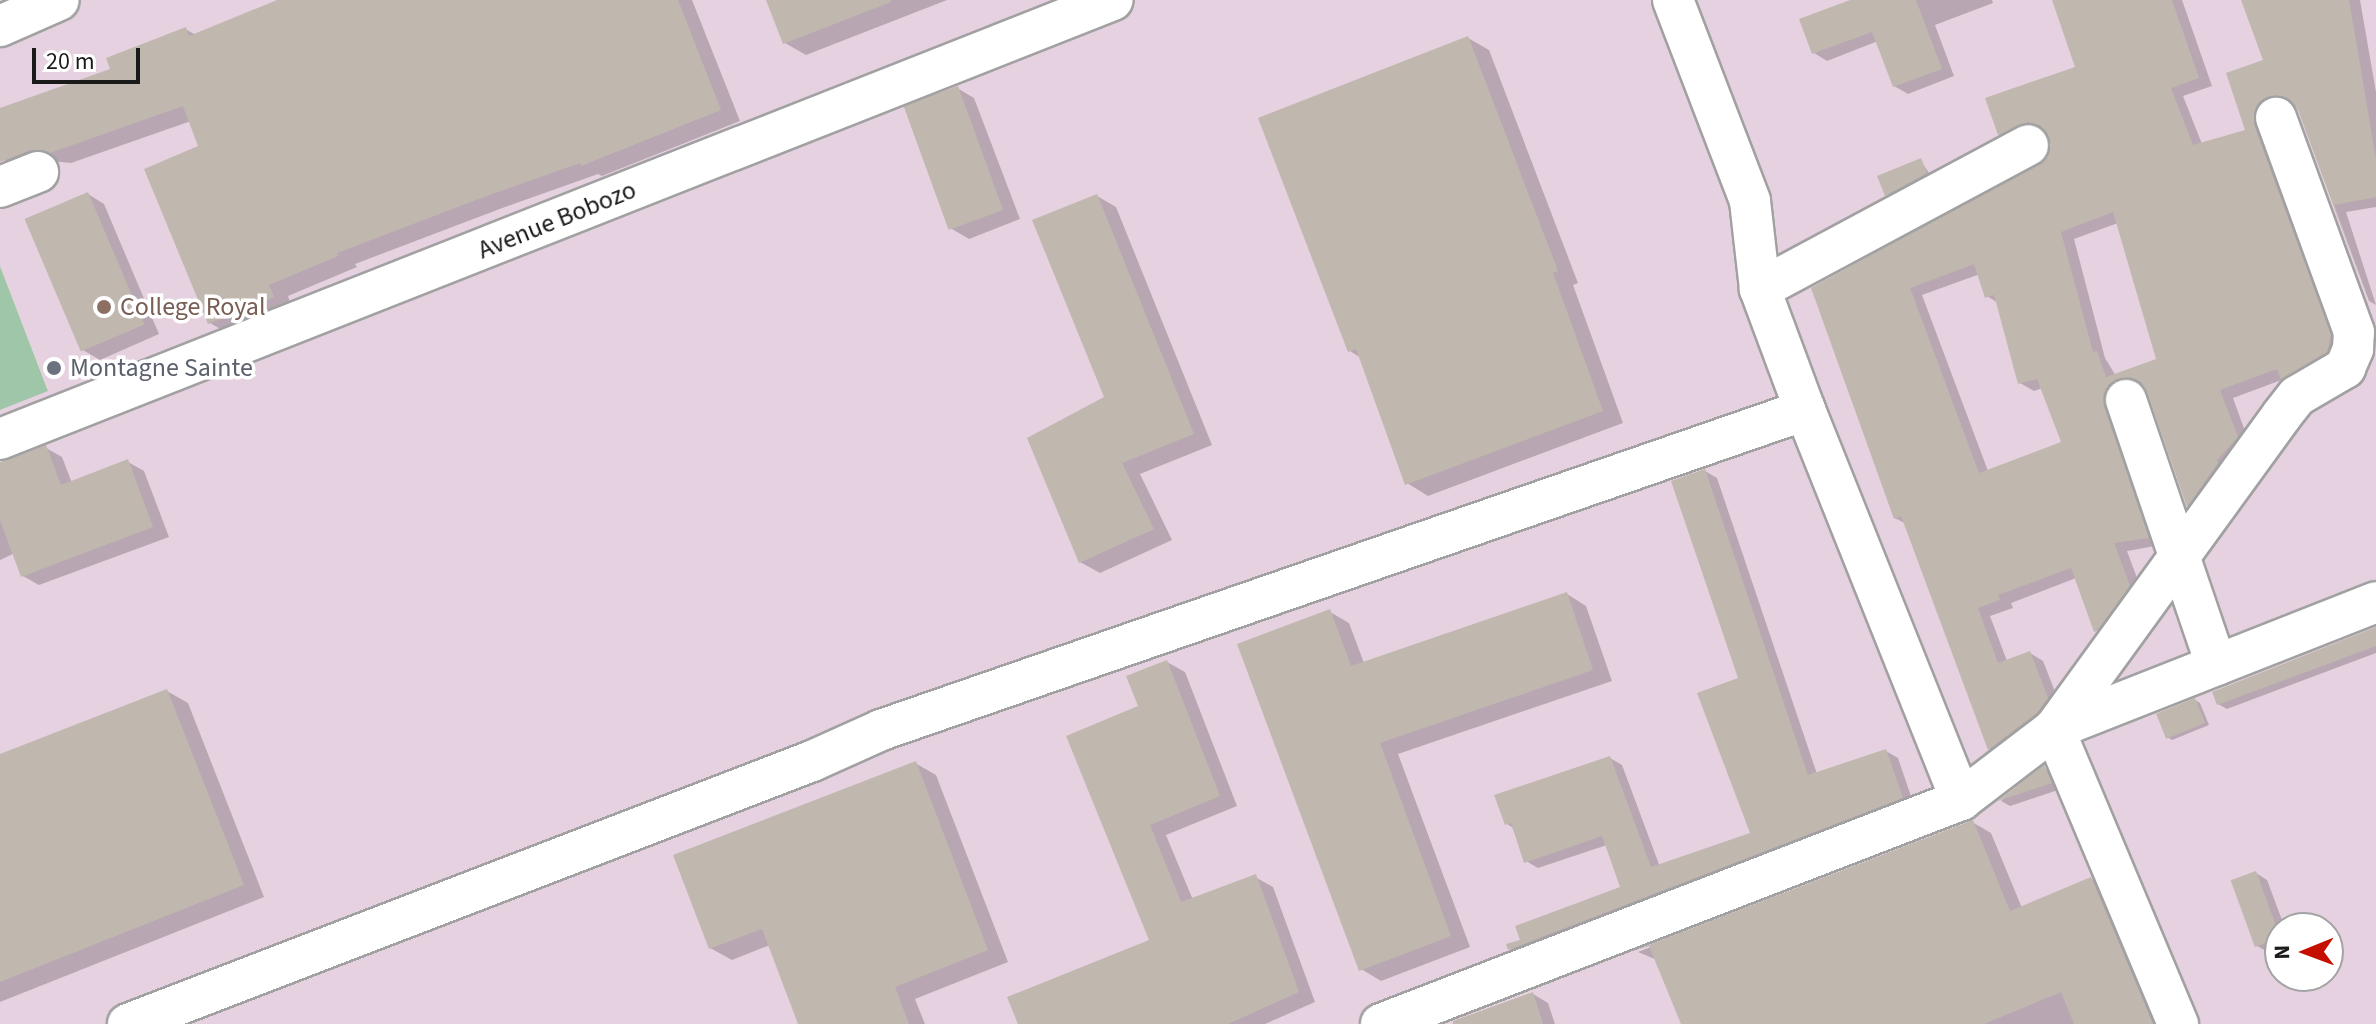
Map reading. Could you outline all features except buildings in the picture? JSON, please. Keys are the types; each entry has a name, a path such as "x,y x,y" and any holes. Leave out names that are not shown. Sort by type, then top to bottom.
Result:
{"street":[{"path":"0,26 59,0"},
{"name":"Avenue Bobozo","path":"0,439 1113,0"},
{"path":"1673,0 1750,201 1760,289 1805,410 1961,800"},
{"path":"2054,729 2289,405 2297,396 2345,368 2353,349 2354,332 2276,118"},
{"path":"1760,289 2028,145"},
{"path":"0,187 38,172"},
{"path":"2126,400 2216,665"},
{"path":"128,1024 812,761 881,730 1805,410"},
{"path":"1381,1024 1961,800 2054,729 2376,602"},
{"path":"2054,729 2178,1024"}],"shaded area":[{"path":"0,0 2376,0 2376,1024 0,1024 0,410 48,390 0,266"}],"green space":[{"path":"0,266 48,391 0,410"}],"place":[{"name":"College Royal","path":"104,307"},
{"name":"Montagne Sainte","path":"54,368"}]}
